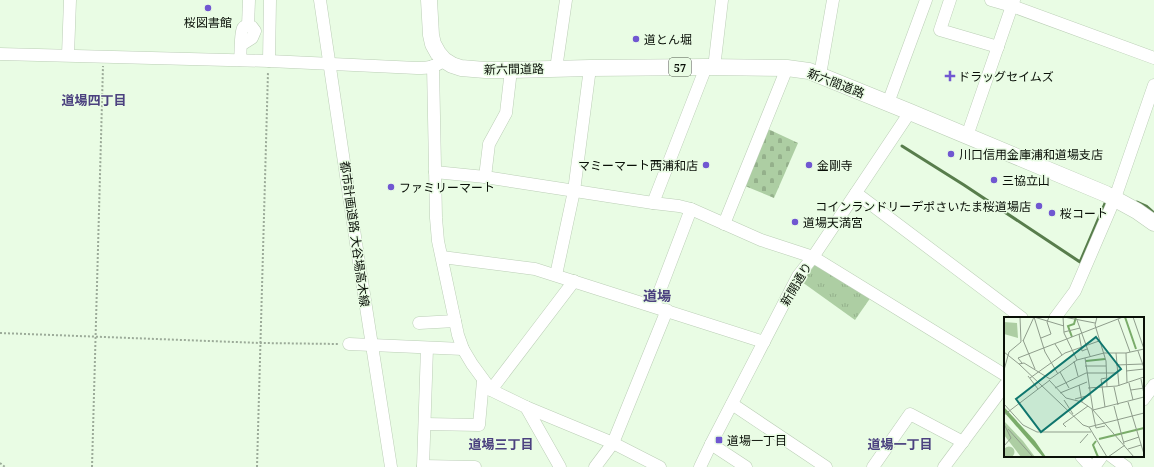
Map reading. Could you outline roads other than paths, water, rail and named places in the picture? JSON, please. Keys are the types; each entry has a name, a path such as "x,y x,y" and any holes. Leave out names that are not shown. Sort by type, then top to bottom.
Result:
{"main road":[{"path":"429,0 431,35 433,44 438,52 439,63"},
{"name":"新六間道路","path":"439,63 461,68 485,70 710,67 787,68 809,71 1115,198 1154,223"}],"street":[{"path":"68,55 70,0"},
{"path":"240,60 241,45 250,40 254,35 254,28 248,26 249,0"},
{"path":"268,61 270,0"},
{"name":"都市計画道路 大谷場高木線","path":"320,0 391,467"},
{"path":"556,69 566,0"},
{"path":"653,203 710,67 722,0"},
{"path":"820,75 833,0"},
{"path":"888,104 926,0"},
{"path":"950,0 940,30 998,47"},
{"path":"991,0 1013,3 1154,58"},
{"path":"967,136 1013,3"},
{"path":"0,54 240,60 417,68 439,63 436,218 438,240 458,336 463,349 487,386 526,407 613,443 660,467"},
{"path":"556,275 574,191 590,68"},
{"path":"724,224 787,68"},
{"path":"485,177 489,144 506,113 511,70"},
{"path":"1056,317 1075,291 1115,198 1154,85"},
{"name":"新開通り","path":"700,467 798,276 813,257 910,112"},
{"path":"436,172 485,177 691,209 761,240 813,257 1004,374"},
{"path":"856,193 1021,317"},
{"path":"654,306 691,209"},
{"path":"442,257 535,269 764,342"},
{"path":"425,424 479,424 487,386 574,281"},
{"path":"595,467 613,443 667,310"},
{"path":"419,323 455,321"},
{"path":"349,344 463,349"},
{"path":"427,348 423,467 475,467"},
{"path":"1147,400 1154,385"},
{"path":"944,467 1004,386"},
{"path":"732,404 826,467"},
{"path":"526,407 560,467"},
{"path":"873,467 910,414 963,442"},
{"path":"711,444 746,467"},
{"path":"1082,457 1091,467"},
{"path":"1094,467 1101,457"},
{"path":"1112,457 1126,467"}],"waterway":[{"path":"902,146 1080,262 1106,201"},
{"path":"1137,202 1146,206 1154,213"}],"place":[{"name":"桜図書館","path":"208,8"},
{"name":"道とん堀","path":"636,39"},
{"name":"ドラッグセイムズ","path":"950,76"},
{"name":"川口信用金庫浦和道場支店","path":"951,154"},
{"name":"マミーマート西浦和店","path":"706,165"},
{"name":"金剛寺","path":"809,165"},
{"name":"三協立山","path":"994,180"},
{"name":"ファミリーマート","path":"391,187"},
{"name":"コインランドリーデポさいたま桜道場店","path":"1039,206"},
{"name":"桜コート","path":"1052,213"},
{"name":"道場天満宮","path":"795,222"},
{"name":"道場一丁目","path":"719,440"}],"district":[{"name":"道場四丁目","path":"94,100"},
{"name":"道場","path":"657,295"},
{"name":"道場三丁目","path":"501,444"},
{"name":"道場一丁目","path":"900,444"}]}
